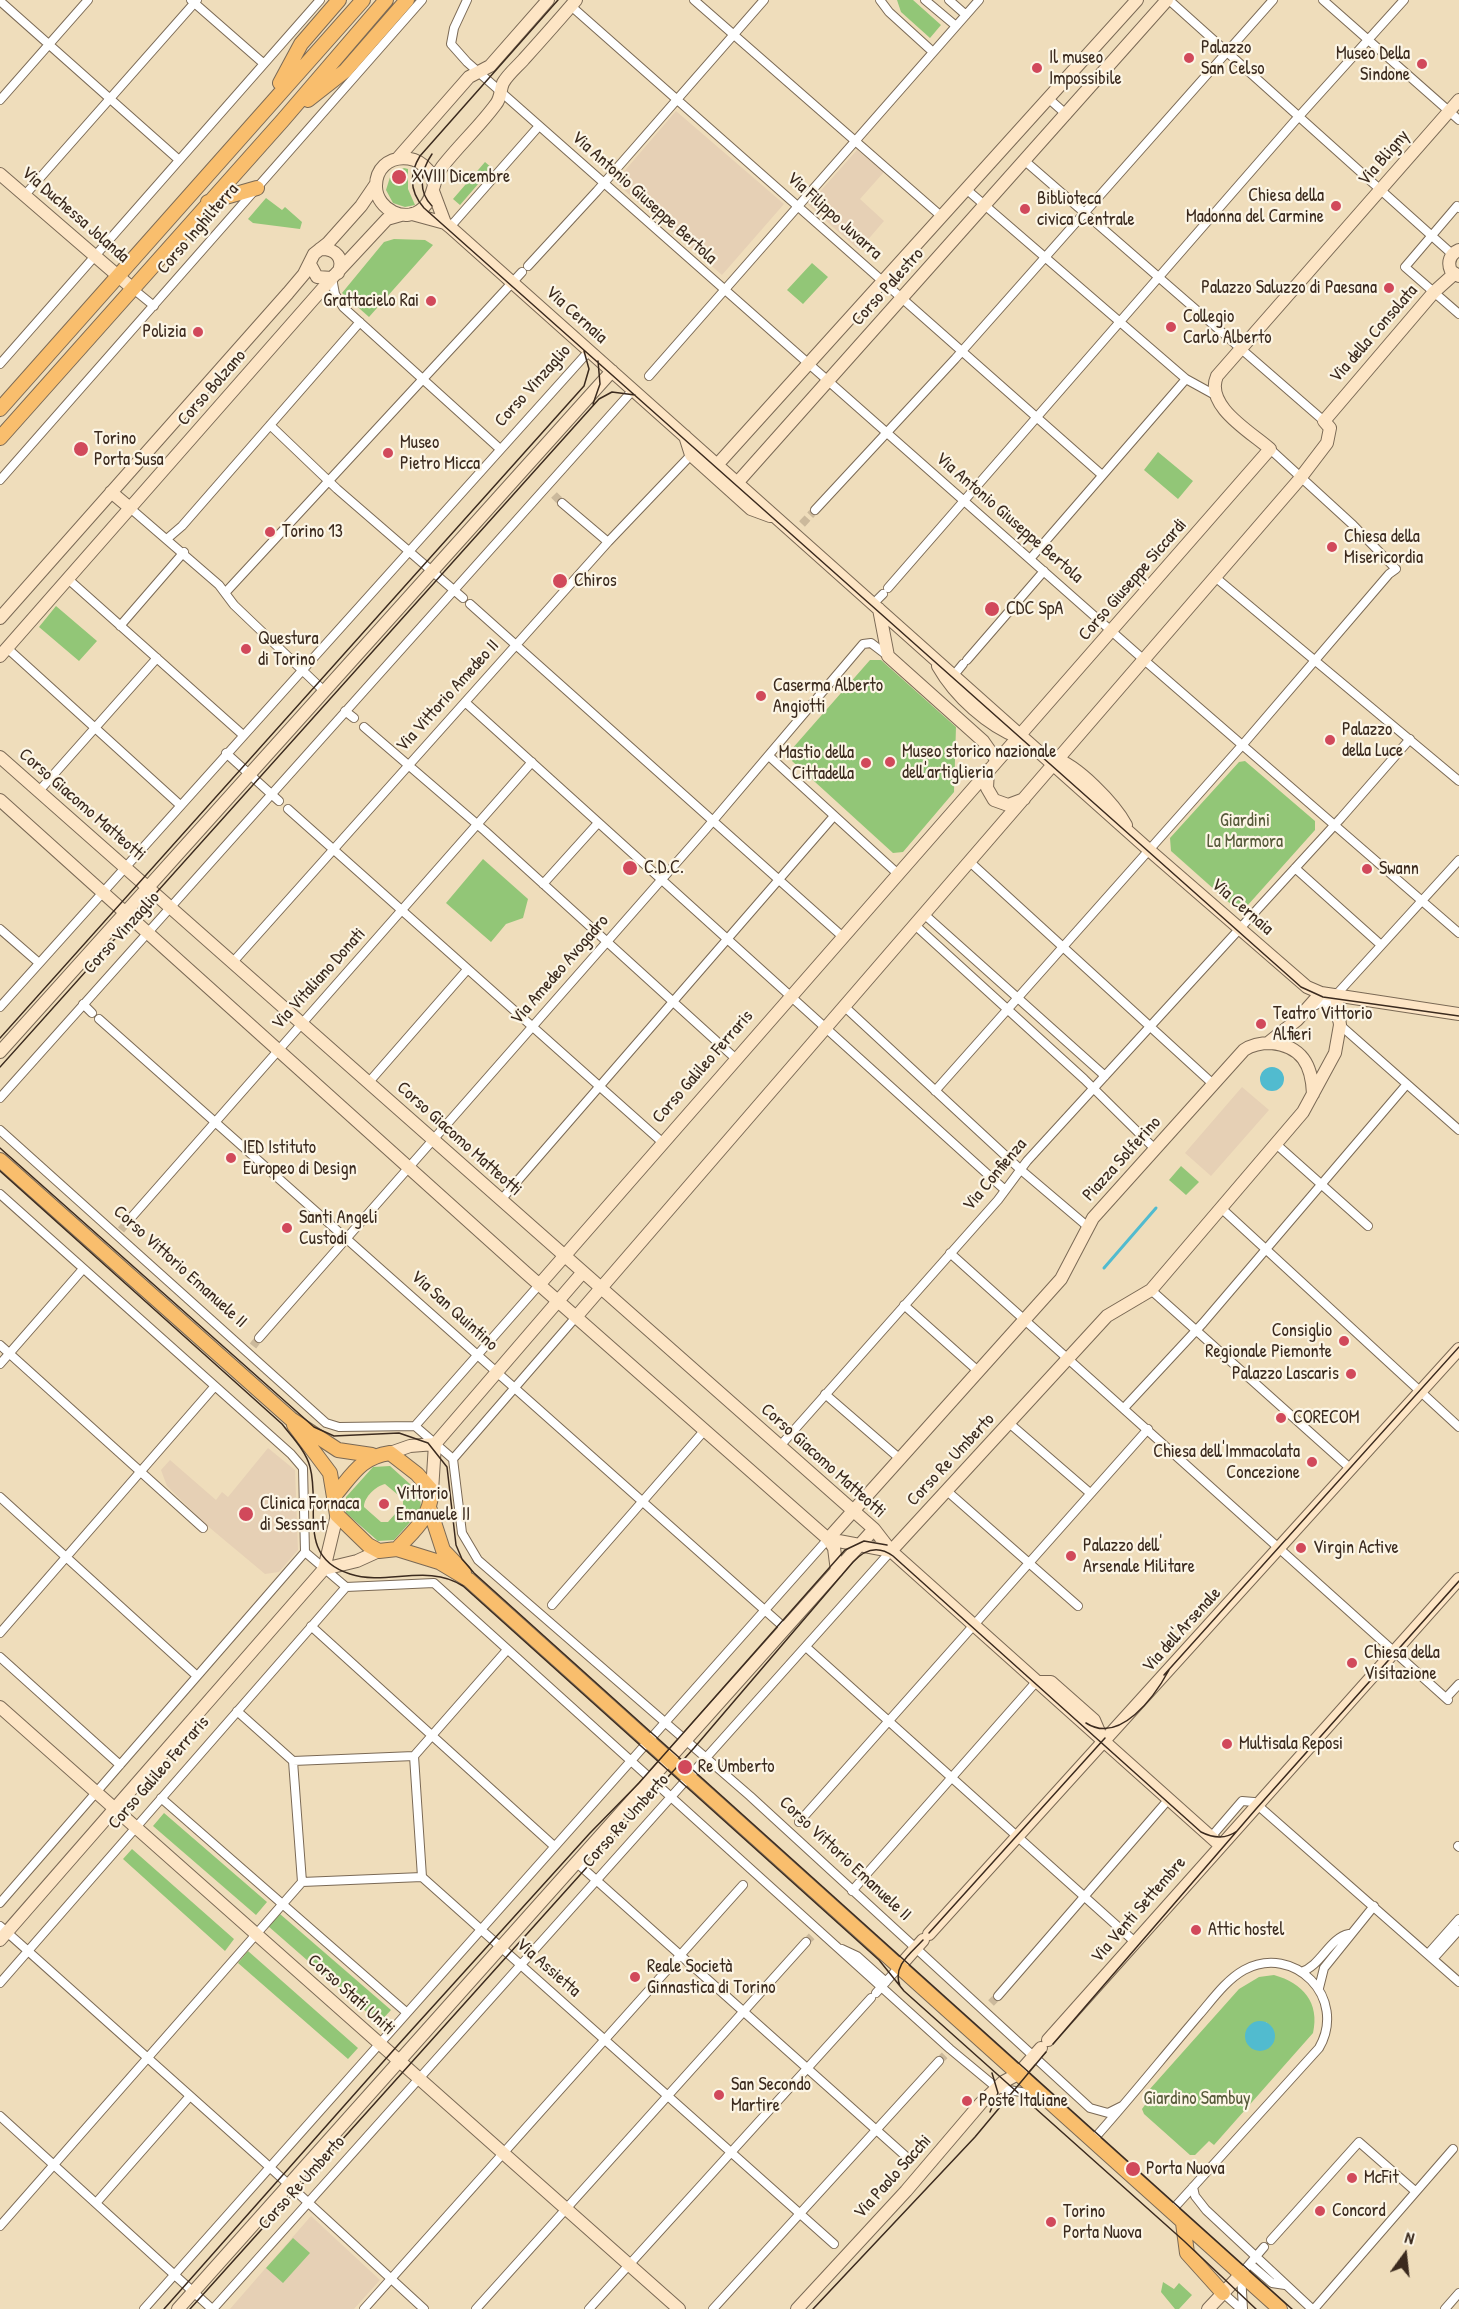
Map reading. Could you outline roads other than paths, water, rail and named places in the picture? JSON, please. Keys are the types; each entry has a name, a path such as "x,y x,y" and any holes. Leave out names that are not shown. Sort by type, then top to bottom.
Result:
{"main road":[{"path":"269,104 301,44 339,0"},
{"name":"Corso Inghilterra","path":"0,409 363,0"},
{"name":"Corso Inghilterra","path":"0,438 283,120 386,0"},
{"path":"283,120 345,71 407,0"},
{"path":"208,202 257,188"},
{"path":"0,1160 291,1419 338,1450 372,1455 390,1453 417,1474 432,1491 430,1510 441,1545 469,1580 1166,2209 1182,2223 1248,2265 1280,2309"},
{"path":"291,1419 323,1462 335,1495 338,1515 362,1541 379,1551 396,1549 439,1562 469,1580"},
{"path":"335,1495 356,1469 372,1455"},
{"path":"396,1549 430,1510"},
{"path":"1182,2223 1187,2253 1223,2293"}],"street":[{"path":"0,100 88,0"},
{"path":"0,364 320,0"},
{"name":"Corso Inghilterra","path":"0,480 422,0"},
{"name":"Via Antonio Giuseppe Bertola","path":"467,0 454,28 451,44 479,72 603,185 724,288 964,502 1459,933"},
{"path":"335,276 317,278 310,264 314,254 370,196 382,168 398,158 466,80 490,66 548,0"},
{"path":"694,0 941,216"},
{"path":"225,593 603,185 764,0"},
{"path":"880,0 889,12 933,52"},
{"path":"925,0 961,21"},
{"path":"949,0 961,21"},
{"path":"649,376 979,0"},
{"name":"Corso Palestro","path":"717,465 1137,0"},
{"path":"1168,0 1431,236 1455,252 1449,262 1457,275"},
{"name":"Corso Palestro","path":"737,483 1168,0"},
{"path":"815,510 961,352 1273,0"},
{"path":"1323,0 1459,120"},
{"path":"1027,797 1012,804 994,800 987,788 993,765 982,740 888,656 876,607 885,591 1298,117 1404,0"},
{"path":"0,1 178,160"},
{"path":"24,196 194,1 263,63"},
{"path":"376,184 382,204 391,212 409,214 424,208 440,170 498,102 506,79 573,3"},
{"name":"Via Filippo Juvarra","path":"573,3 676,99 1102,475"},
{"path":"1048,98 1067,115"},
{"name":"Via Bligny","path":"1215,395 1216,376 1459,100"},
{"path":"448,225 539,126"},
{"path":"398,158 412,158 421,162 429,171 433,189"},
{"path":"416,1426 453,1460 1057,763 1143,659 1300,478 1327,443 1330,428 1324,421 1025,160"},
{"name":"Via Duchessa Jolanda","path":"0,174 154,306"},
{"name":"Via Cernaia","path":"433,189 448,225 779,520"},
{"path":"935,1091 1242,745 1389,574 1396,569 1353,525 1224,409 1215,395 1186,379 966,189"},
{"path":"1459,208 1457,206 1405,267 1459,314"},
{"name":"Via Cernaia","path":"409,214 448,225"},
{"name":"Corso Bolzano","path":"3,652 387,219 395,215 409,214"},
{"path":"320,249 329,249 337,254 341,265 335,276 335,294 343,307 500,449"},
{"name":"Corso Bolzano","path":"0,618 288,293 310,264"},
{"name":"Via della Consolata","path":"1324,421 1434,292 1457,275"},
{"path":"168,538 179,530 360,322"},
{"name":"Corso Vinzaglio","path":"0,1007 589,351"},
{"name":"Corso Vinzaglio","path":"0,1052 123,912 612,371"},
{"path":"1030,559 1186,379"},
{"name":"Corso Vinzaglio","path":"0,1098 633,390"},
{"path":"270,425 408,552 467,601 843,937"},
{"name":"Via Cernaia","path":"684,435 691,455 751,509 797,530 876,607 1023,738 1057,763 1131,834 1239,930 1300,981 1328,996"},
{"name":"Corso Giuseppe Siccardi","path":"1023,738 1112,631 1270,449"},
{"name":"Via Vittorio Amedeo II","path":"233,962 608,542 691,455"},
{"path":"546,488 554,495"},
{"path":"111,492 184,552 225,593 234,606 323,690"},
{"path":"562,503 608,542"},
{"path":"120,626 184,552"},
{"path":"954,675 1044,571"},
{"path":"1215,577 1459,782"},
{"path":"69,579 243,735"},
{"name":"Via Amedeo Avogadro","path":"259,1338 769,756 863,644 871,643 888,656"},
{"path":"3,652 96,728 180,805"},
{"name":"Via Cernaia","path":"933,657 948,684 999,729 1023,738"},
{"path":"39,791 157,658"},
{"path":"465,702 1005,1190"},
{"path":"345,711 354,718"},
{"path":"363,727 477,825 735,1058"},
{"name":"Corso Galileo Ferraris","path":"416,1426 993,765 1023,738"},
{"name":"Via Confienza","path":"780,1446 1092,1088 1150,1028 1410,739"},
{"path":"226,753 279,801"},
{"path":"769,756 898,874"},
{"name":"Corso Giacomo Matteotti","path":"0,757 854,1511 874,1529 891,1551 1221,1846"},
{"name":"Via Vitaliano Donati","path":"130,1219 277,1049 532,762"},
{"path":"0,800 539,1285 828,1539 834,1548 837,1571"},
{"path":"288,809 466,971 662,1142"},
{"path":"501,1200 834,816"},
{"path":"543,884 598,822"},
{"path":"1328,996 1381,945 1459,860"},
{"path":"971,863 1213,1084"},
{"path":"1295,868 1381,945"},
{"path":"925,915 1105,1076"},
{"path":"916,926 1155,1149"},
{"path":"0,929 39,963"},
{"path":"369,1082 466,971"},
{"path":"1328,996 1459,1014"},
{"path":"1328,996 1340,1025 1459,1130"},
{"name":"Piazza Solferino","path":"1024,1322 1061,1279 1088,1226 1247,1047 1268,1043 1305,1011 1328,996"},
{"name":"Via San Quintino","path":"83,1004 786,1629"},
{"path":"846,1008 1021,1170 1088,1226"},
{"path":"1067,1359 1107,1316 1151,1290 1300,1116 1335,1053 1340,1025"},
{"path":"1268,1043 1288,1046 1302,1055 1311,1072 1313,1094"},
{"path":"1124,1408 1266,1250 1407,1084"},
{"name":"Corso Vittorio Emanuele II","path":"0,1130 250,1349 326,1422 339,1426 416,1426"},
{"path":"1276,1144 1368,1226"},
{"path":"0,1194 291,1454 303,1468 305,1552 324,1569 346,1587 434,1582 671,1797 748,1878 839,1949 879,1990 948,2051 997,2088 1041,2096"},
{"path":"1221,1208 1459,1427"},
{"path":"950,1253 1024,1322 1148,1429 1447,1699 1459,1684"},
{"path":"0,1364 83,1269"},
{"path":"432,1491 435,1444 583,1272"},
{"path":"1151,1290 1351,1469"},
{"path":"904,1305 978,1371"},
{"name":"Corso Re Umberto","path":"144,2309 899,1458 1024,1322"},
{"path":"0,1345 203,1528"},
{"name":"Via dell'Arsenale","path":"899,1967 1459,1349"},
{"name":"Corso Re Umberto","path":"213,2309 891,1551 1067,1359"},
{"path":"0,1633 215,1386"},
{"path":"825,1394 899,1458"},
{"path":"1009,1423 1090,1493"},
{"path":"794,1827 1148,1429"},
{"path":"547,1611 704,1431"},
{"path":"390,1453 410,1446 435,1444"},
{"name":"Corso Vittorio Emanuele II","path":"453,1460 462,1533 466,1545 478,1560 547,1611 706,1759 794,1827 852,1891 923,1941 983,2011 1041,2048 1090,2108 1108,2114 1122,2106"},
{"path":"947,1491 1078,1606"},
{"path":"0,1497 197,1676"},
{"name":"Corso Galileo Ferraris","path":"2,1933 324,1569 338,1515"},
{"name":"Corso Re Umberto","path":"178,2309 398,2061 687,1742 874,1529"},
{"name":"Corso Giacomo Matteotti","path":"828,1539 891,1551"},
{"path":"324,1569 357,1561 379,1551"},
{"name":"Corso Galileo Ferraris","path":"0,1903 305,1552"},
{"name":"Via Venti Settembre","path":"1018,2074 1459,1579"},
{"name":"Corso Galileo Ferraris","path":"0,1983 346,1587"},
{"path":"311,1626 554,1846"},
{"path":"806,1647 1135,1942"},
{"path":"293,1761 414,1756 507,1650"},
{"path":"0,1657 120,1765"},
{"path":"852,1891 1036,1682"},
{"name":"Corso Stati Uniti","path":"0,1707 679,2309"},
{"path":"237,1711 293,1761 302,1882"},
{"path":"0,2226 302,1882 422,1877 414,1756"},
{"name":"Corso Stati Uniti","path":"161,1798 406,2012"},
{"path":"1210,1837 1242,1801 1248,1799 1459,1982"},
{"path":"998,1996 1168,1800"},
{"path":"577,1863 916,2166"},
{"name":"Via Assietta","path":"422,1877 840,2249"},
{"path":"364,2309 748,1878"},
{"path":"1319,1988 1324,1968 1347,1943 1349,1935 1374,1906"},
{"path":"1430,1957 1459,1919"},
{"path":"1430,1957 1459,1930"},
{"path":"2,1933 29,1950 424,2309"},
{"path":"1300,1972 1314,1964 1341,1936 1349,1935"},
{"path":"477,2309 806,1942"},
{"path":"1092,2141 1210,2002 1239,1973 1254,1966 1274,1964 1300,1972 1319,1988 1325,2002 1328,2019 1318,2048 1193,2187 1173,2208 1166,2209"},
{"path":"589,2309 899,1967"},
{"path":"983,2011 991,2003"},
{"path":"713,2309 939,2061"},
{"name":"Via Paolo Sacchi","path":"797,2309 840,2249 916,2166 997,2088 1018,2074"},
{"path":"96,2204 190,2096"},
{"path":"0,2116 213,2309"},
{"path":"1271,2240 1359,2142 1415,2191"},
{"path":"1193,2187 1195,2196 1248,2265 1272,2283 1286,2285 1313,2309 1452,2149"},
{"path":"1208,2309 1264,2247"},
{"path":"1242,2309 1248,2265"},
{"path":"1223,2293 1242,2309"},
{"path":"1445,2309 1459,2293"}],"water":[{"path":"1272,1067 1280,1071 1284,1079 1280,1087 1272,1091 1264,1087 1260,1079 1264,1071"},
{"path":"1260,2021 1270,2026 1275,2036 1270,2046 1260,2051 1250,2046 1245,2036 1250,2026"}],"waterway":[{"path":"1104,1268 1156,1208"}],"tunnel":[{"path":"554,495 562,503"},
{"path":"802,524 815,510"},
{"path":"121,1230 130,1219"},
{"path":"253,1346 259,1338"},
{"path":"806,1942 813,1935"},
{"path":"991,2003 998,1996"},
{"path":"939,2061 947,2053"}],"tram line":[{"path":"558,0 420,156 414,169 413,183 416,196 424,208 1301,987 1323,997 1459,1016"},
{"path":"432,154 425,167 422,180 424,194 432,206"},
{"path":"0,1038 584,386 589,369 584,351"},
{"path":"593,404 600,384 598,361"},
{"path":"0,1067 599,399 612,392 635,395"},
{"path":"0,1148 314,1427 334,1436 399,1433 428,1443 447,1467 456,1545 462,1559 474,1573 1292,2309"},
{"path":"0,1171 282,1424 308,1461 313,1482 314,1529 317,1543 323,1556 333,1566 350,1574 364,1577 436,1576 450,1579 463,1586 879,1960 904,1991 1184,2241 1256,2309"},
{"path":"1164,1675 1459,1347"},
{"path":"164,2309 398,2045 590,1833 639,1783 845,1550 864,1541 887,1545"},
{"path":"190,2309 694,1748 853,1562 867,1551 882,1550 893,1556 1201,1832 1219,1837 1228,1836 1237,1831"},
{"path":"1053,2044 1256,1809 1459,1581"},
{"path":"1086,1723 1099,1728 1111,1728 1124,1723 1146,1704 1169,1670"},
{"path":"929,1933 1105,1738"},
{"path":"900,1986 898,1979 901,1966 923,1940"},
{"path":"813,2309 975,2137 1046,2052"},
{"path":"990,2112 998,2093 992,2073"}],"place":[{"name":"Palazzo San Celso","path":"1189,58"},
{"name":"Museo Della Sindone","path":"1422,64"},
{"name":"Il museo Impossibile","path":"1037,68"},
{"name":"XVIII Dicembre","path":"399,177"},
{"name":"Chiesa della Madonna del Carmine","path":"1336,206"},
{"name":"Biblioteca civica Centrale","path":"1025,209"},
{"name":"Palazzo Saluzzo di Paesana","path":"1389,288"},
{"name":"Grattacielo Rai","path":"431,301"},
{"name":"Collegio Carlo Alberto","path":"1171,327"},
{"name":"Polizia","path":"198,332"},
{"name":"Torino Porta Susa","path":"81,449"},
{"name":"Museo Pietro Micca","path":"388,453"},
{"name":"Torino 13","path":"270,532"},
{"name":"Chiesa della Misericordia","path":"1332,547"},
{"name":"Chiros","path":"560,581"},
{"name":"CDC SpA","path":"992,609"},
{"name":"Questura di Torino","path":"246,649"},
{"name":"Caserma Alberto Angiotti","path":"761,696"},
{"name":"Palazzo della Luce","path":"1330,740"},
{"name":"Museo storico nazionale dell'artiglieria","path":"890,762"},
{"name":"Mastio della Cittadella","path":"866,763"},
{"name":"C.D.C.","path":"630,868"},
{"name":"Swann","path":"1367,869"},
{"name":"Teatro Vittorio Alfieri","path":"1261,1024"},
{"name":"IED Istituto Europeo di Design","path":"231,1158"},
{"name":"Santi Angeli Custodi","path":"287,1228"},
{"name":"Consiglio Regionale Piemonte","path":"1344,1341"},
{"name":"Palazzo Lascaris","path":"1351,1374"},
{"name":"CORECOM","path":"1281,1418"},
{"name":"Chiesa dell'Immacolata Concezione","path":"1312,1462"},
{"name":"Vittorio Emanuele II","path":"384,1504"},
{"name":"Clinica Fornaca di Sessant","path":"246,1514"},
{"name":"Virgin Active","path":"1301,1548"},
{"name":"Palazzo dell' Arsenale Militare","path":"1071,1556"},
{"name":"Chiesa della Visitazione","path":"1352,1663"},
{"name":"Multisala Reposi","path":"1227,1744"},
{"name":"Re Umberto","path":"685,1767"},
{"name":"Attic hostel","path":"1196,1930"},
{"name":"Reale Società Ginnastica di Torino","path":"635,1977"},
{"name":"San Secondo Martire","path":"719,2095"},
{"name":"Poste Italiane","path":"967,2101"},
{"name":"Porta Nuova","path":"1133,2169"},
{"name":"McFit","path":"1352,2178"},
{"name":"Concord","path":"1320,2211"},
{"name":"Torino Porta Nuova","path":"1051,2222"}],"park label":[{"name":"Giardini La Marmora","path":"1245,831"},
{"name":"Giardino Sambuy","path":"1197,2099"}]}
